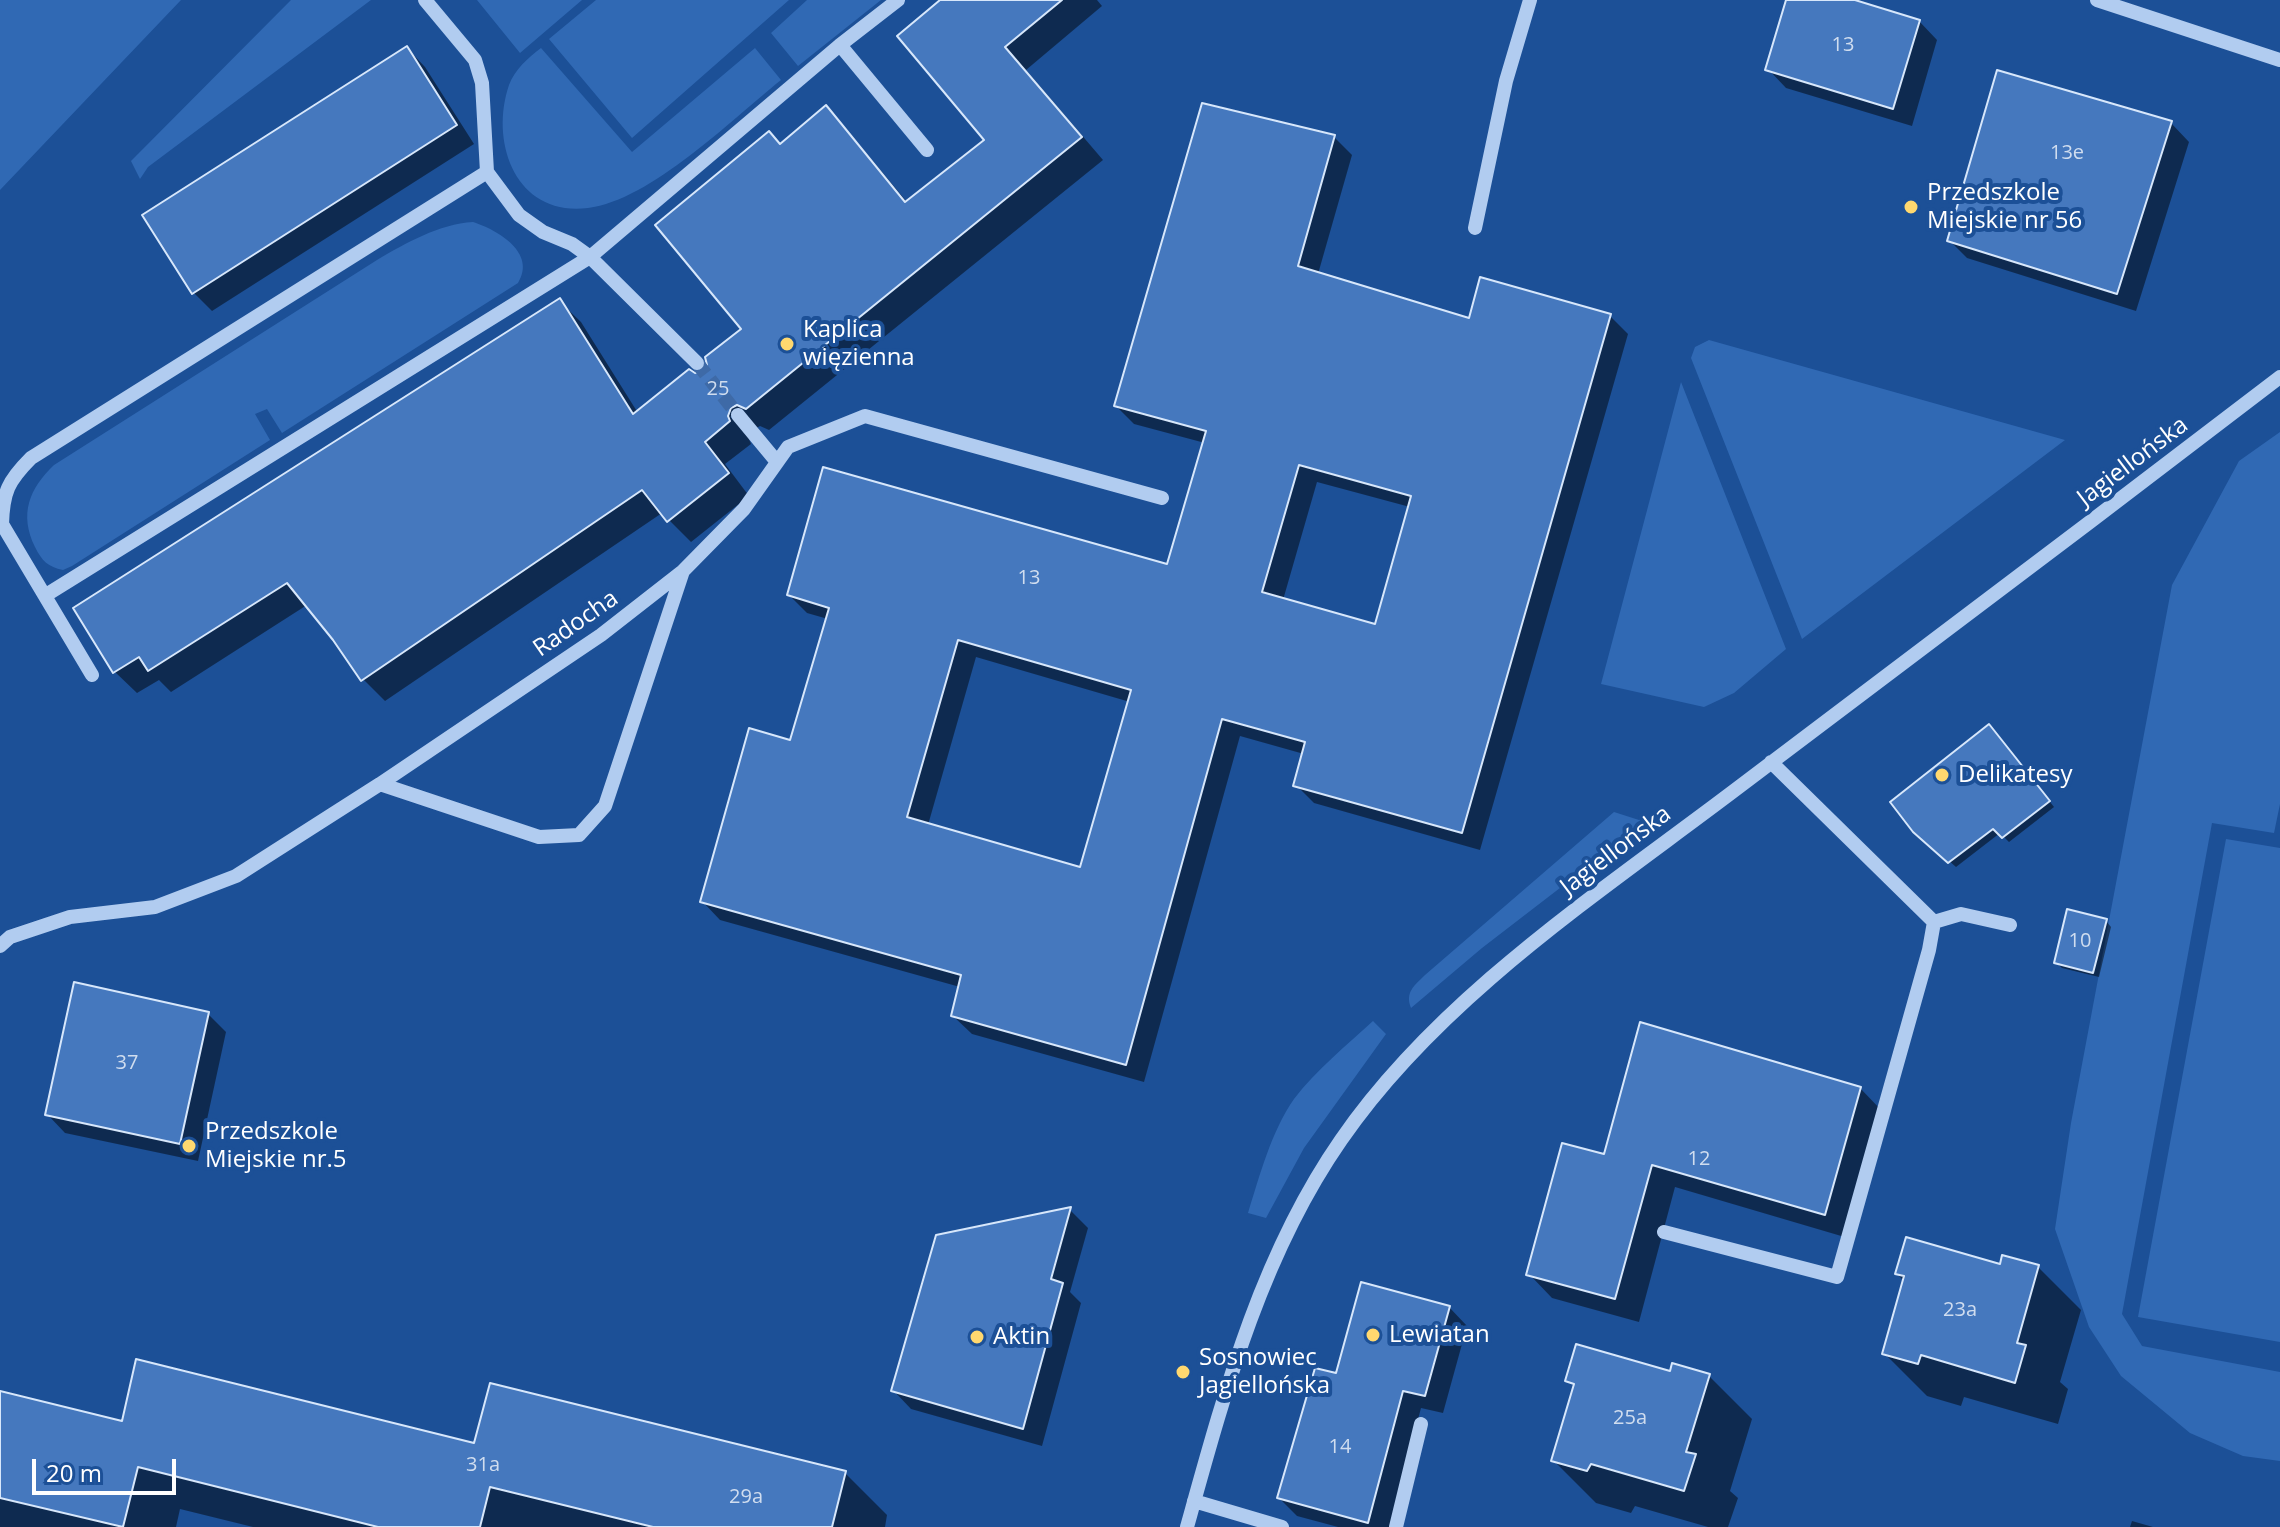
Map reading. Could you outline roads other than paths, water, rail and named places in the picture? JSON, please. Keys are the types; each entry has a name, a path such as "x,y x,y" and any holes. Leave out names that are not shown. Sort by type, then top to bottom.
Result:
{"street":[{"path":"425,0 475,60 482,83 487,172 519,215 543,232 572,244 590,257 697,363"},
{"path":"46,595 590,257 840,45 898,0"},
{"path":"1475,228 1506,81 1530,0"},
{"path":"2097,0 2280,60"},
{"path":"840,45 927,150"},
{"path":"92,675 2,524 3,498 13,476 31,458 487,172"},
{"name":"Jagiellońska","path":"1187,1527 1224,1397 1265,1284 1293,1221 1341,1140 1421,1045 1523,948 1953,627 2280,377"},
{"path":"738,415 777,462"},
{"name":"Radocha","path":"0,946 10,937 70,917 155,907 236,876 380,784 601,635 683,571 744,509 788,447 865,416 1162,498"},
{"path":"380,784 539,837 579,835 605,806 683,571"},
{"path":"1771,762 1934,922"},
{"path":"1934,922 1961,914 2010,925"},
{"path":"1664,1232 1837,1277 1934,922"},
{"path":"1396,1527 1421,1424"},
{"path":"1194,1501 1282,1527"}],"tunnel":[{"path":"697,363 738,415"}],"place":[{"name":"Przedszkole Miejskie nr 56","path":"1911,207"},
{"name":"Kaplica więzienna","path":"787,344"},
{"name":"Delikatesy","path":"1942,775"},
{"name":"Przedszkole Miejskie nr.5","path":"189,1146"},
{"name":"Lewiatan","path":"1373,1335"},
{"name":"Aktin","path":"977,1337"},
{"name":"Sosnowiec Jagiellońska","path":"1183,1372"}]}
